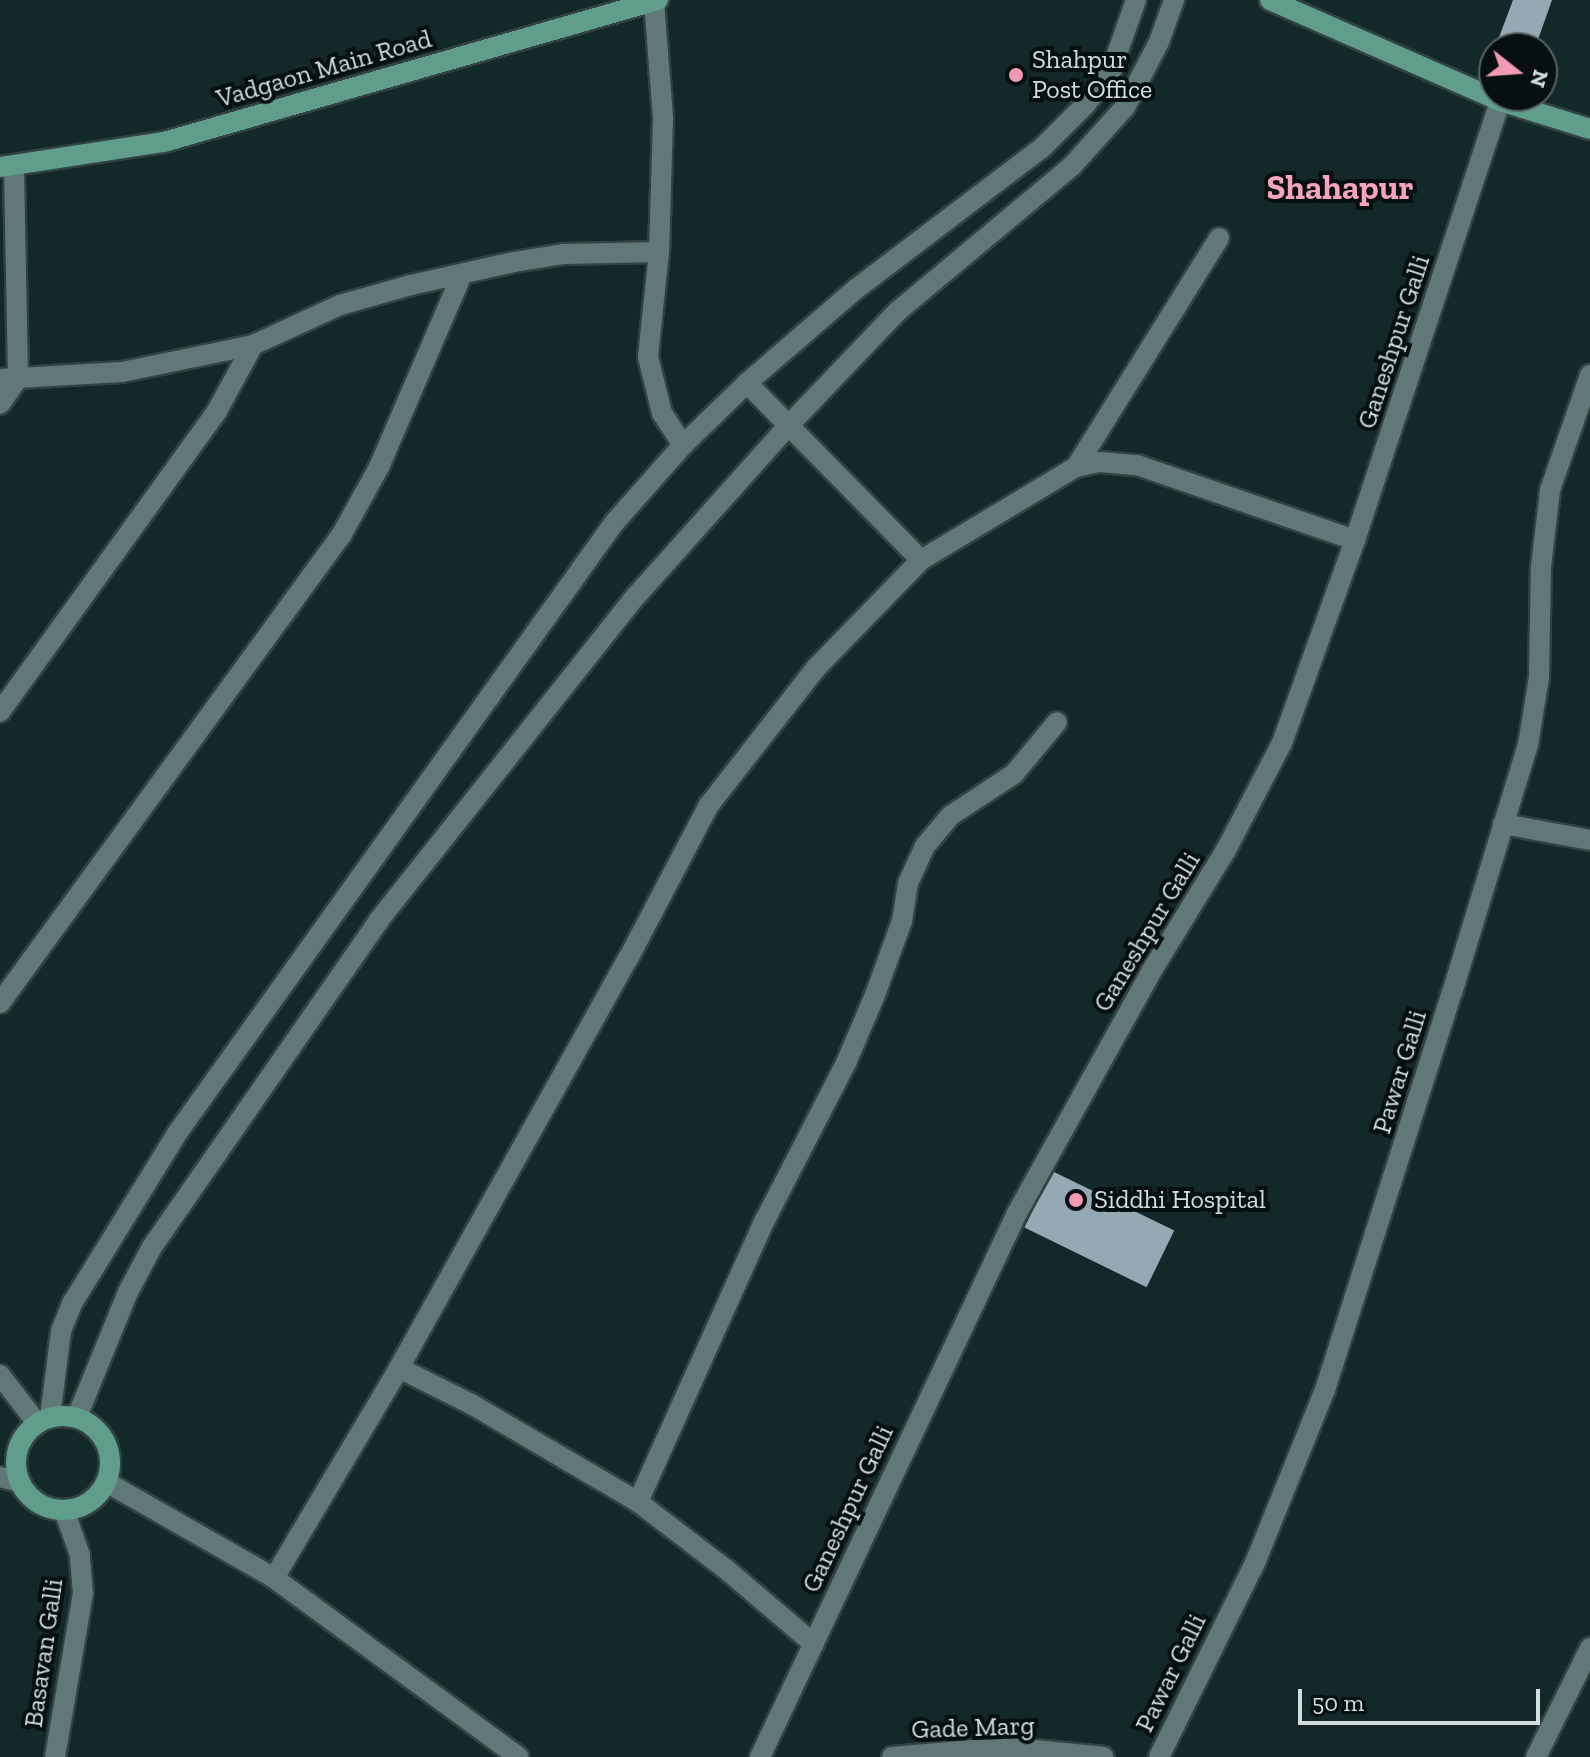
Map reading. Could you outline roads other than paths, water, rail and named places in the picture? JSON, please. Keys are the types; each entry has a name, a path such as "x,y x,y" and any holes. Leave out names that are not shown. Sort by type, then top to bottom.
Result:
{"main road":[{"name":"Vadgaon Main Road","path":"7,166 164,142 656,0"},
{"path":"1270,0 1478,91"},
{"path":"1535,112 1590,129"},
{"path":"77,1417 89,1422 106,1442 110,1469 106,1482 89,1502 64,1510 38,1503 10,1480 16,1470 20,1443 43,1420 77,1417"}],"street":[{"path":"656,0 663,119 659,252 648,357 662,413 683,445"},
{"path":"43,1420 61,1331 73,1302 178,1132 614,523 683,445 747,383 856,289 1053,137 1111,71 1136,0"},
{"path":"77,1417 128,1292 152,1247 379,920 637,595 787,427 898,311 1072,166 1125,107 1159,42 1174,0"},
{"name":"Ganeshpur Galli","path":"760,1757 1017,1213 1154,967 1226,850 1282,743 1355,540 1496,112"},
{"path":"0,404 9,378 7,166"},
{"path":"1076,467 1219,238"},
{"path":"9,378 122,372 253,345 340,305 462,274 564,254 659,252"},
{"path":"0,1003 342,534 379,467 462,274"},
{"path":"0,712 217,411 253,345"},
{"name":"Pawar Galli","path":"1159,1757 1255,1563 1325,1390 1528,745 1539,677 1541,567 1550,490 1590,375"},
{"path":"747,383 921,560"},
{"path":"274,1578 399,1368 628,959 709,805 816,668 921,560 1076,467 1100,462 1137,465 1355,540"},
{"path":"638,1502 765,1220 846,1063 881,980 902,921 908,883 925,846 950,816 1014,774 1057,722"},
{"path":"1503,824 1590,840"},
{"path":"399,1368 471,1404 638,1502 727,1570 814,1644"},
{"path":"0,1375 43,1420"},
{"path":"106,1482 274,1578 519,1757"},
{"name":"Basavan Galli","path":"55,1757 83,1593 80,1555 64,1510"},
{"path":"1536,1757 1590,1648"},
{"name":"Gade Marg","path":"892,1757 1007,1747 1103,1757"}],"place":[{"name":"Shahpur Post Office","path":"1016,75"},
{"name":"Siddhi Hospital","path":"1076,1200"}],"district":[{"name":"Shahapur","path":"1340,188"}]}
